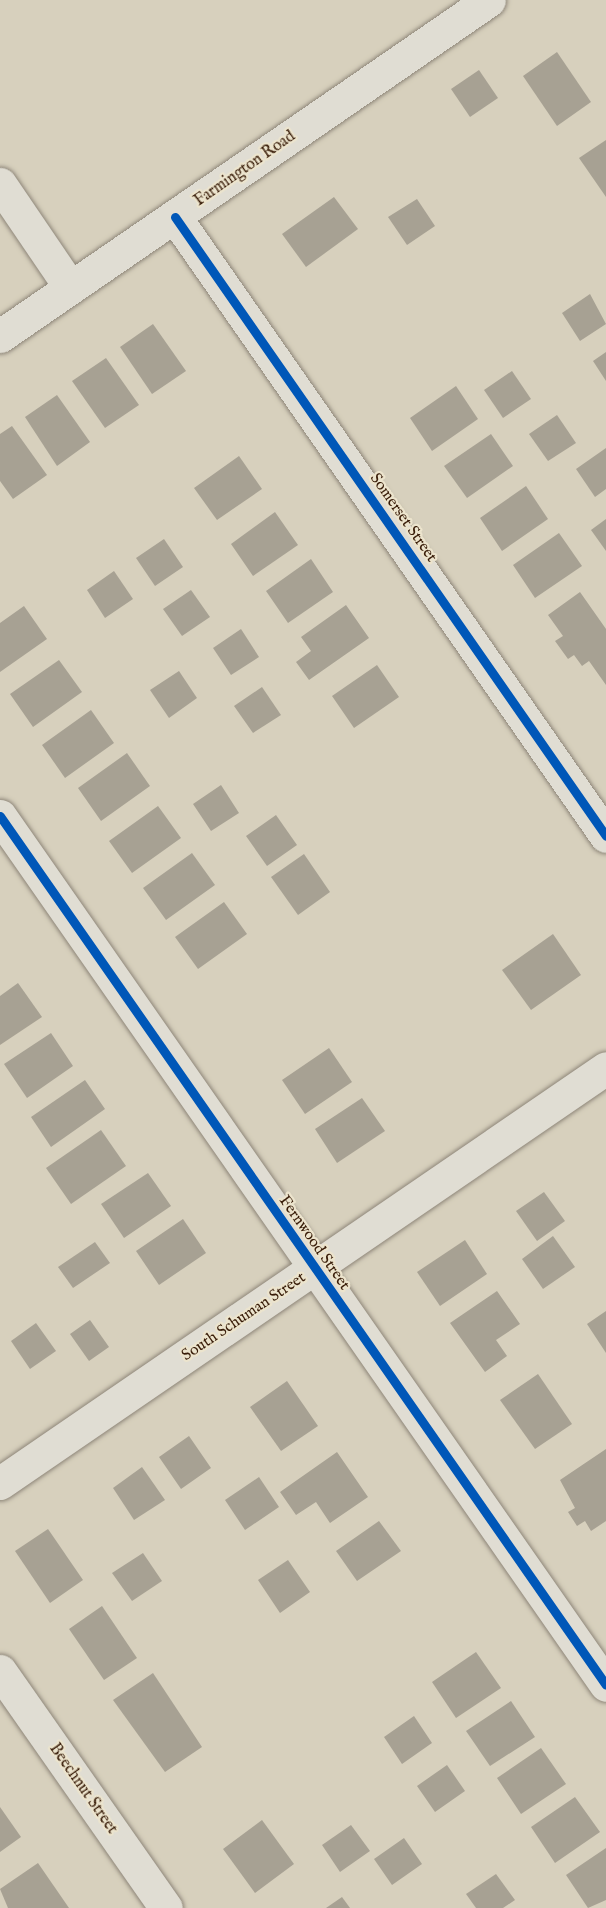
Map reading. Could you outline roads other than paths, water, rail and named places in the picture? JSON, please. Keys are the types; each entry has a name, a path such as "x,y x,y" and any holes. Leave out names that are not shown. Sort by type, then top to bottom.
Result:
{"street":[{"name":"Farmington Road","path":"0,336 489,0"},
{"path":"0,184 70,287"},
{"name":"Somerset Street","path":"175,217 606,836"},
{"name":"Fernwood Street","path":"0,816 606,1685"},
{"name":"South Schuman Street","path":"0,1483 606,1068"},
{"name":"Beechnut Street","path":"0,1671 166,1908"}]}
